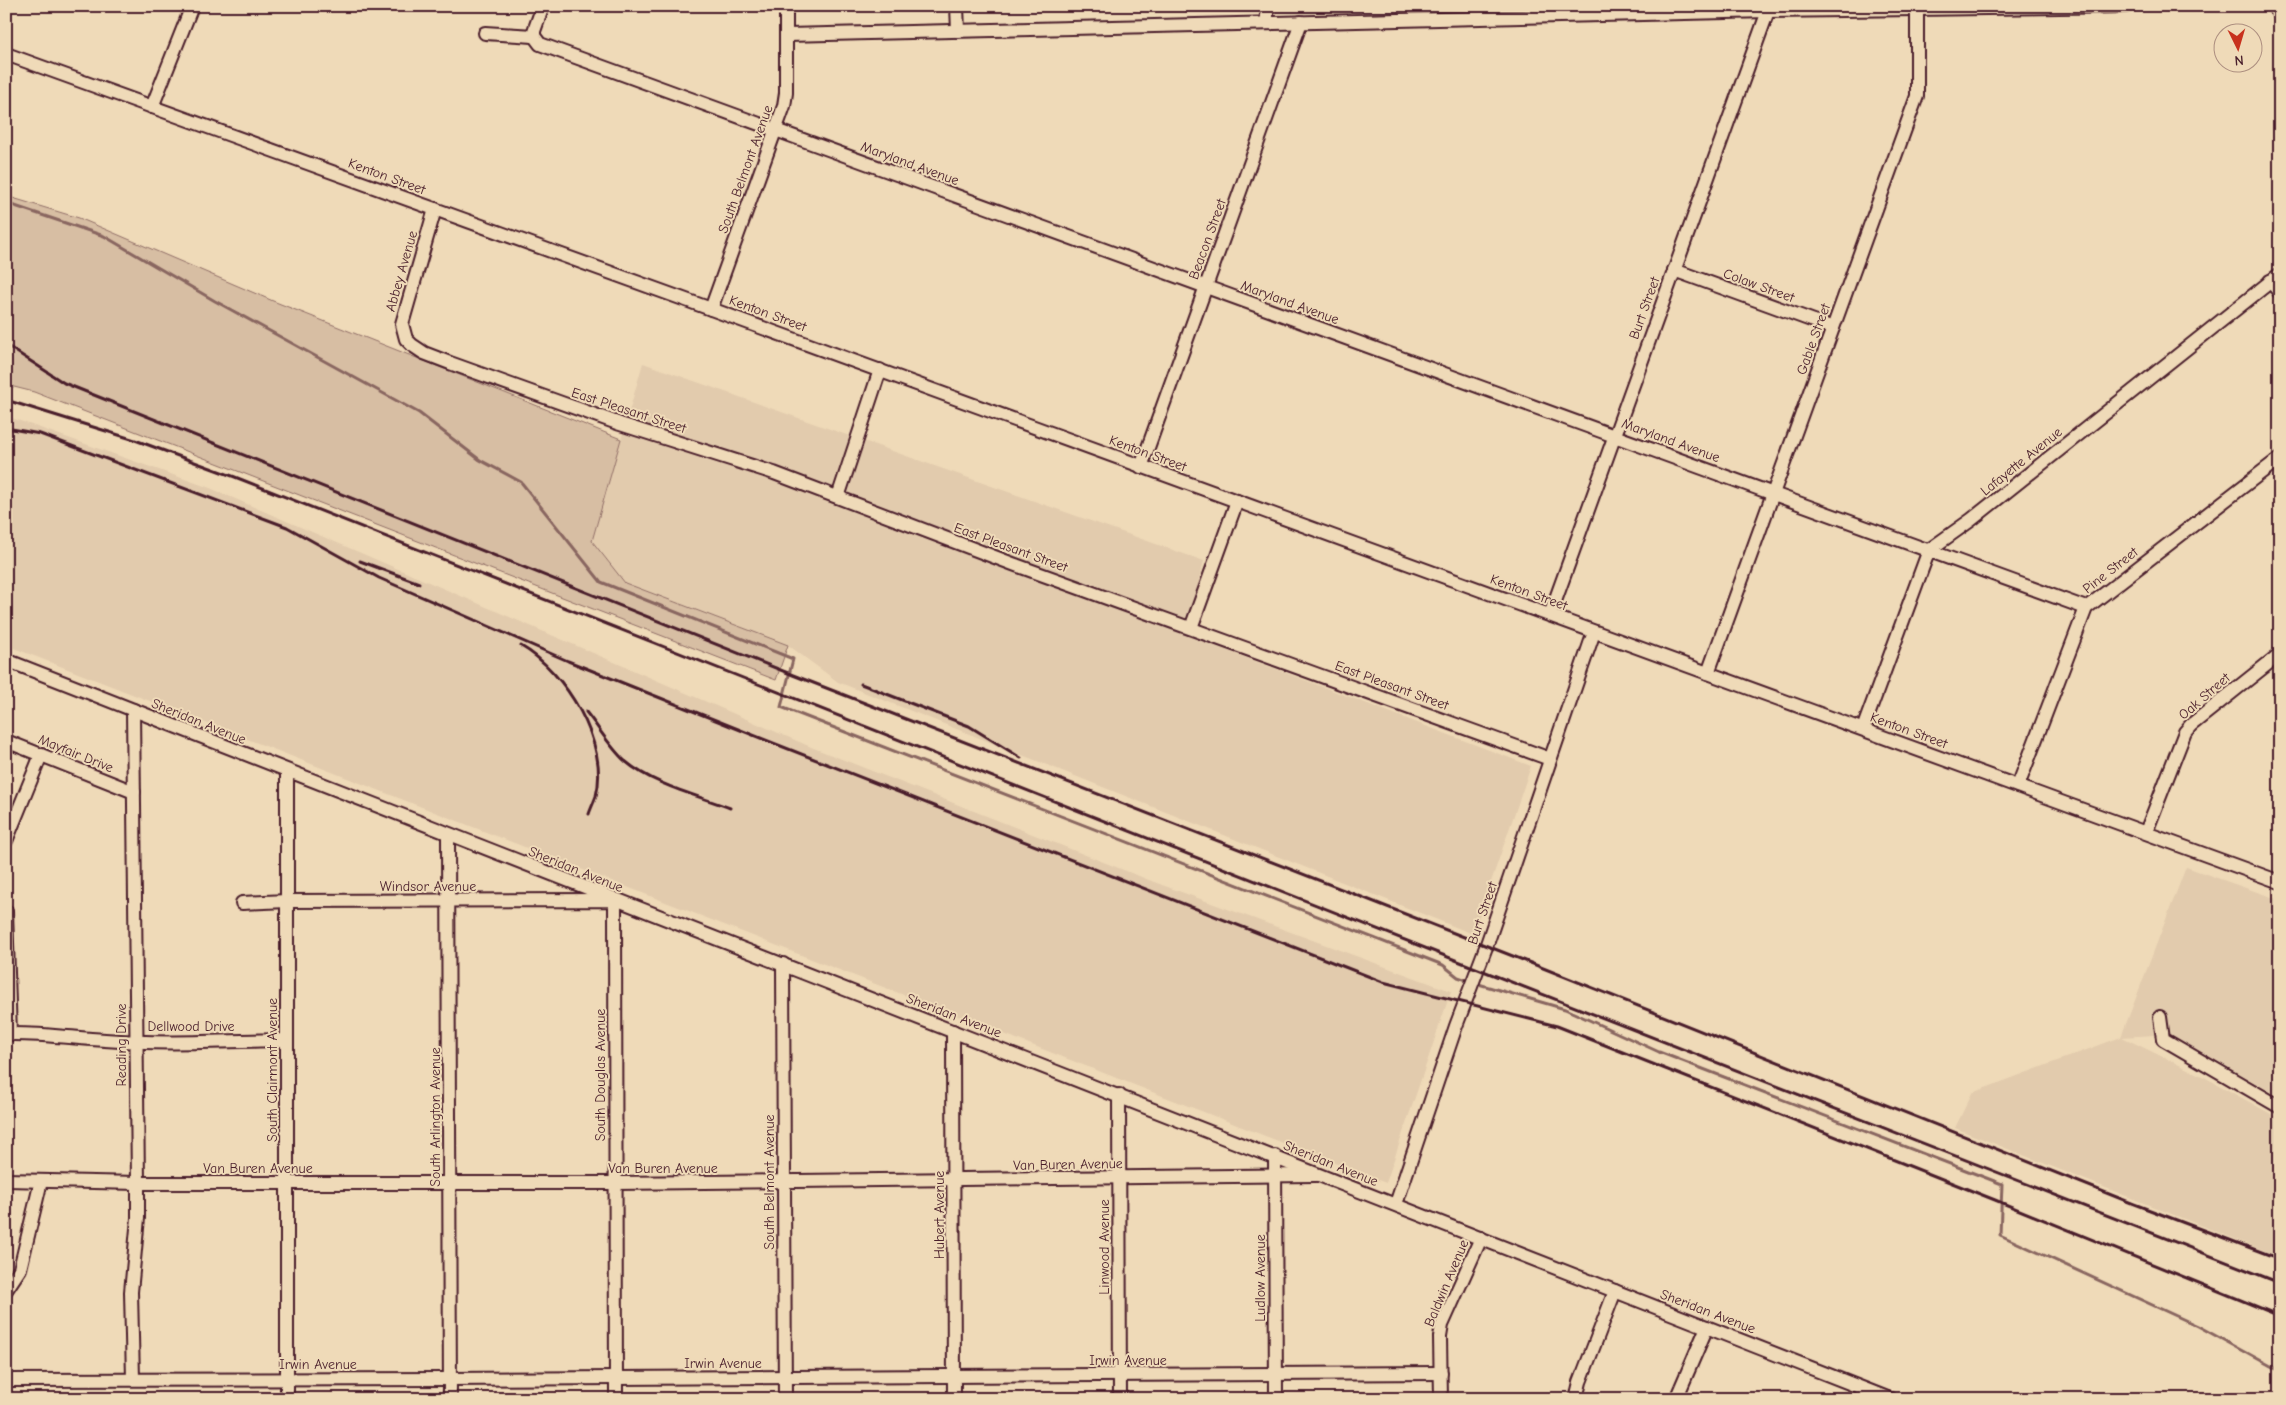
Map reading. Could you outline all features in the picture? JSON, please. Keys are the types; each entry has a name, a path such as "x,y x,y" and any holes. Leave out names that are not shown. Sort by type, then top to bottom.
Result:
{"street":[{"path":"152,107 192,6"},
{"path":"534,36 543,6"},
{"name":"South Belmont Avenue","path":"712,308 776,130 786,93 786,6"},
{"path":"957,6 958,31"},
{"path":"1267,6 1267,23"},
{"path":"786,35 1301,22 1577,11 1917,10 2126,6"},
{"path":"2273,6 2280,15"},
{"name":"Gable Street","path":"1708,673 1917,96 1917,10"},
{"name":"Burt Street","path":"1550,615 1768,11"},
{"name":"Beacon Street","path":"1141,467 1301,22"},
{"name":"Maryland Avenue","path":"485,33 534,36 540,44 2086,608"},
{"name":"Kenton Street","path":"6,54 712,308 1141,467 2280,881"},
{"name":"Abbey Avenue","path":"434,209 404,312 403,332 412,345 424,353 460,367"},
{"name":"Colaw Street","path":"1674,270 1833,328"},
{"path":"2275,278 2280,293"},
{"name":"Lafayette Avenue","path":"1930,550 2275,278"},
{"name":"East Pleasant Street","path":"460,367 533,394 774,473 1013,564 1550,759"},
{"path":"838,497 880,370"},
{"name":"Pine Street","path":"2018,786 2086,608 2280,458"},
{"path":"1192,628 1237,501"},
{"path":"1863,729 1930,550"},
{"name":"Burt Street","path":"1396,1204 1594,632"},
{"name":"Oak Street","path":"2146,832 2185,732 2190,725 2280,654"},
{"name":"Sheridan Avenue","path":"6,660 448,835 1119,1095 1889,1398"},
{"name":"Reading Drive","path":"133,710 138,1183 138,1218 131,1292 133,1379"},
{"name":"Mayfair Drive","path":"6,742 134,792"},
{"path":"6,841 42,755"},
{"name":"South Clairmont Avenue","path":"287,771 287,1399"},
{"name":"South Arlington Avenue","path":"448,835 450,1399"},
{"name":"Windsor Avenue","path":"242,903 287,901 615,900"},
{"name":"South Douglas Avenue","path":"615,900 616,1399"},
{"path":"6,911 8,1034"},
{"name":"South Belmont Avenue","path":"783,964 785,1399"},
{"path":"2160,1016 2163,1039 2280,1107"},
{"name":"Hubert Avenue","path":"953,1031 954,1399"},
{"name":"Dellwood Drive","path":"8,1034 63,1035 105,1040 136,1041 287,1040"},
{"name":"Linwood Avenue","path":"1119,1095 1120,1399"},
{"name":"Ludlow Avenue","path":"1274,1156 1276,1399"},
{"name":"Van Buren Avenue","path":"6,1180 287,1184 616,1183 1119,1179 1321,1175"},
{"path":"6,1290 20,1269 41,1181"},
{"name":"Baldwin Avenue","path":"1441,1399 1440,1337 1442,1325 1481,1238"},
{"path":"1576,1399 1580,1382 1615,1291"},
{"path":"1676,1399 1707,1327"},
{"name":"Irwin Avenue","path":"6,1380 1440,1373"}],"shaded area":[{"path":"6,196 79,218 273,301 621,439 592,541 625,583 788,645 776,680 34,392 6,385"},
{"path":"643,363 1204,561 1186,635 1531,766 1473,934 838,682 788,645 625,583 592,541"},
{"path":"6,416 210,488 811,747 1154,882 1451,991 1386,1183 6,645"},
{"path":"2186,867 2280,900 2280,1097 2170,1034 2122,1037 2206,1078 2280,1119 2280,1257 1955,1128 1972,1093 2121,1037"}],"waterway":[{"path":"6,203 104,236 215,301 419,413 480,460 521,482 601,582 793,659 781,707 1443,965 1458,977 1470,981"},
{"path":"1475,983 1565,1009 1659,1052 2002,1184 2000,1235 2198,1326 2280,1371"}],"railway":[{"path":"6,345 64,383 793,675 1523,960 2134,1204 2280,1259"},
{"path":"6,400 135,440 235,477 1468,965 2280,1283"},
{"path":"6,428 40,434 287,527 379,578 568,661 1383,982 1557,1026 1995,1200 2280,1316"},
{"path":"360,561 419,583"},
{"path":"521,646 537,657 568,691 590,732 599,776 596,796 589,814"},
{"path":"861,684 969,726 1021,758"},
{"path":"586,712 614,750 636,769 648,777 675,789 730,808"}]}
